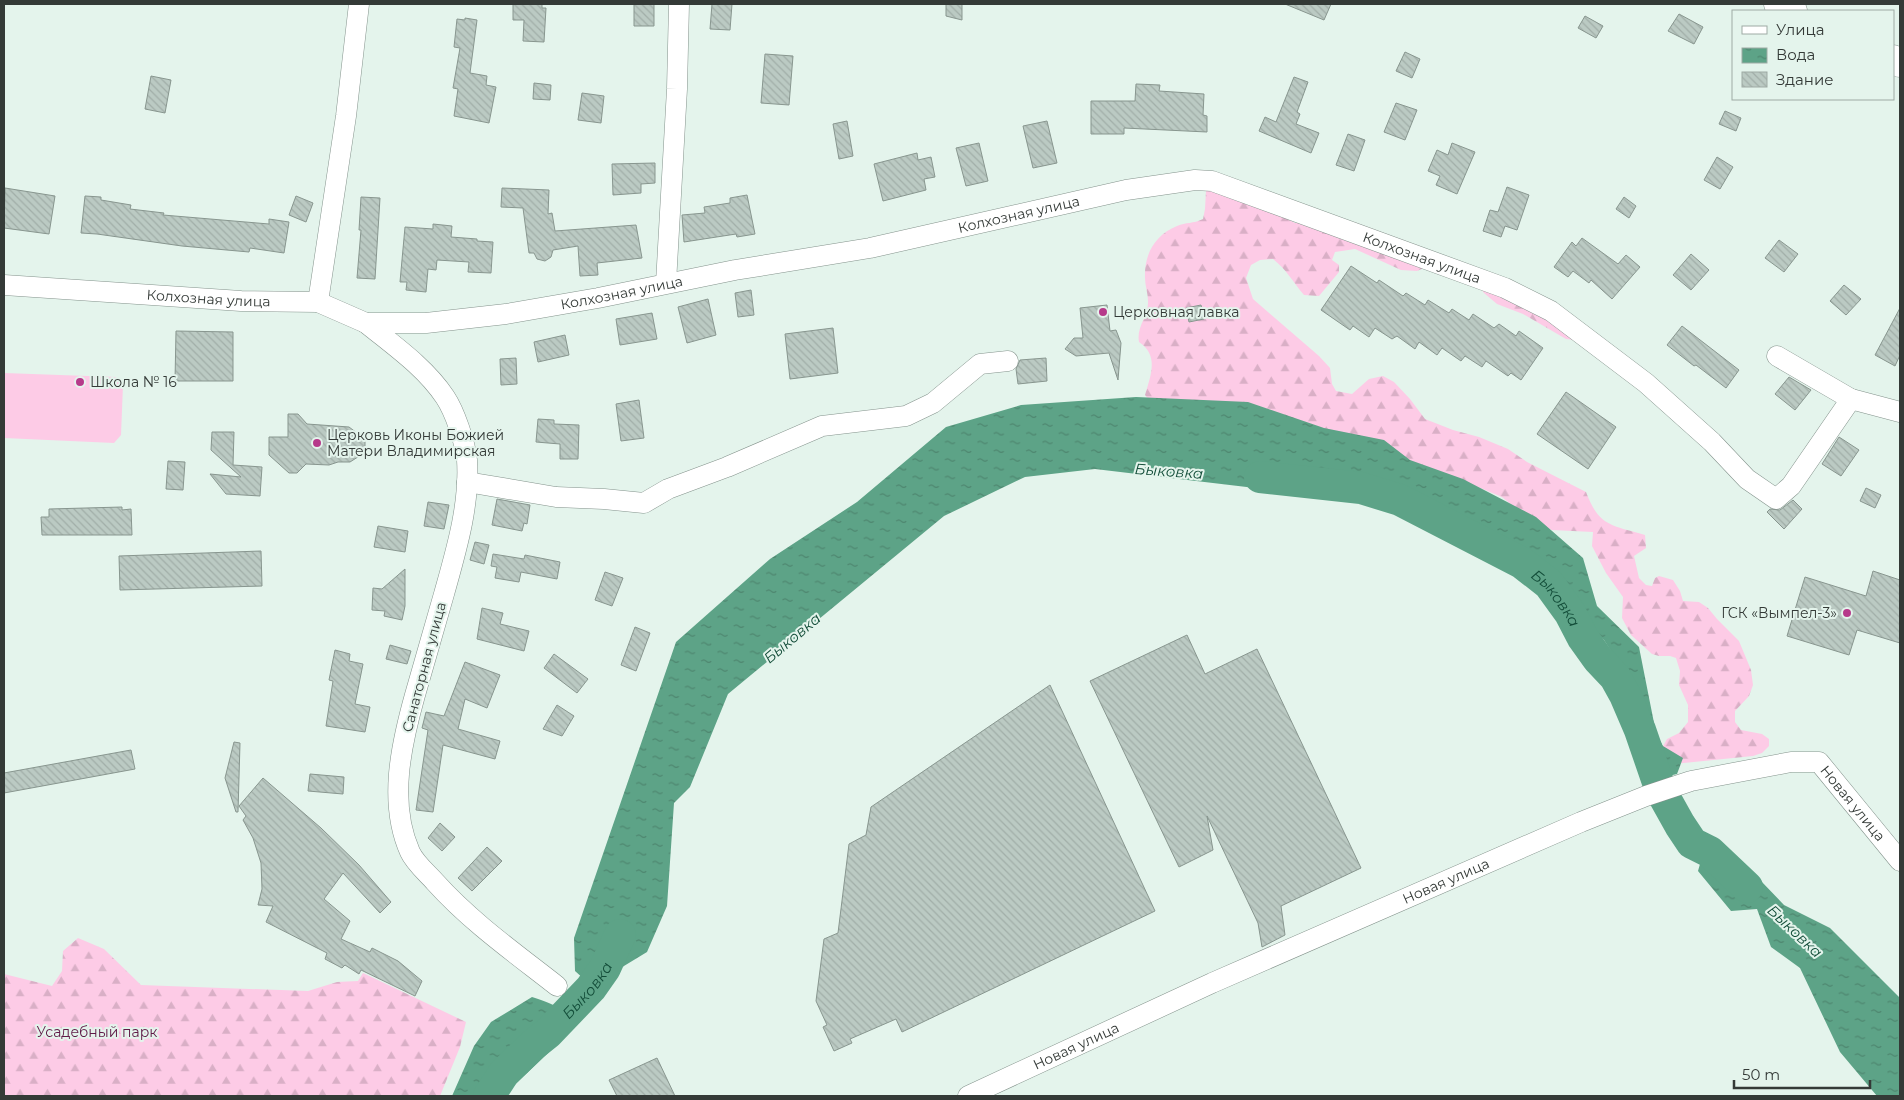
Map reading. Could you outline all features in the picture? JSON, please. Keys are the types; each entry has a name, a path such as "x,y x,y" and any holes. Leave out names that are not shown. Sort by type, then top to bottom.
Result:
{"street":[{"path":"318,302 346,116 359,4"},
{"path":"666,283 677,89 679,4"},
{"path":"1778,4 1792,10"},
{"name":"Колхозная улица","path":"4,286 231,300 318,302 366,323 426,323 506,314 598,298 735,270 870,248 1126,190 1195,180 1212,181 1505,288 1551,311 1646,383 1712,442 1747,479 1776,499 1791,486 1851,399"},
{"name":"Санаторная улица","path":"366,323 421,369 437,386 447,399 465,448 467,482 464,511 457,545 401,752 399,806 402,830 411,854 448,896 474,921 557,986"},
{"path":"1776,356 1851,399 1900,412"},
{"path":"467,482 556,497 644,503 668,489 727,467 822,426 906,416 933,403 980,364 1008,361"},
{"name":"Новая улица","path":"968,1096 1221,979 1572,826 1646,796 1691,781 1791,762 1819,762 1900,861"}],"green space":[{"path":"1220,183 1295,223 1354,222 1422,247 1431,265 1417,271 1401,270 1355,249 1335,252 1332,260 1339,265 1339,272 1319,296 1304,295 1273,259 1260,260 1251,265 1246,278 1253,299 1319,356 1330,368 1332,384 1336,391 1352,394 1369,379 1383,376 1394,382 1425,419 1508,449 1527,462 1586,492 1596,512 1608,523 1645,535 1646,548 1634,556 1639,578 1646,585 1652,586 1655,578 1659,576 1673,580 1680,591 1683,601 1699,602 1708,608 1739,641 1751,670 1753,685 1749,696 1735,711 1735,722 1741,730 1762,734 1769,739 1769,746 1762,753 1753,756 1674,764 1662,748 1667,739 1679,733 1688,722 1688,705 1679,685 1680,671 1676,658 1652,654 1631,635 1622,618 1623,597 1606,573 1592,546 1593,532 1552,530 1536,525 1502,497 1478,487 1150,401 1145,395 1151,373 1151,359 1145,347 1139,342 1139,331 1148,306 1145,278 1146,261 1152,246 1169,230 1203,219 1206,191"},
{"path":"1486,274 1575,340 1566,339 1523,314 1497,304 1478,285"},
{"path":"4,373 116,377 123,385 121,435 114,443 4,438"},
{"name":"Усадебный парк","path":"78,938 104,949 141,985 308,991 337,982 358,981 363,973 466,1022 460,1047 440,1096 4,1096 4,974 52,986 62,971 63,951"}],"water":[{"path":"1136,397 1248,402 1324,428 1384,440 1410,460 1463,479 1536,517 1583,558 1597,606 1639,647 1656,733 1663,746 1683,758 1677,774 1664,777 1657,771 1635,688 1604,640 1525,553 1379,478 1337,477 1255,488 1095,469 1025,477 944,516 728,694 690,787 674,803 667,906 647,952 619,969 585,980 575,971 574,938 676,642 770,559 857,502 946,427 1021,405"},
{"path":"1702,857 1727,858 1761,881 1784,905 1830,928 1900,998 1900,1096 1877,1096 1840,1052 1800,968 1771,947 1757,909 1731,911 1698,871"},
{"path":"532,997 558,1008 565,1018 567,1035 503,1096 452,1096 474,1046 491,1022"}],"building":[{"path":"513,4 542,4 542,8 546,8 544,42 523,41 524,20 513,20"},
{"path":"634,4 654,4 654,26 634,26"},
{"path":"712,4 732,4 730,30 710,29"},
{"path":"946,4 962,4 962,20 946,16"},
{"path":"1285,4 1331,4 1324,20"},
{"path":"1679,14 1703,27 1694,44 1668,31"},
{"path":"1585,16 1603,26 1596,38 1578,28"},
{"path":"465,18 477,20 470,73 487,76 486,85 496,87 489,123 454,116 458,89 453,88 460,48 454,47 457,19 465,20"},
{"path":"1405,52 1420,59 1412,78 1396,71"},
{"path":"765,54 793,56 789,105 761,103"},
{"path":"151,76 171,80 165,113 145,109"},
{"path":"1294,77 1308,82 1297,112 1300,114 1296,124 1319,133 1311,153 1259,131 1265,117 1276,122"},
{"path":"534,83 551,85 550,100 533,99"},
{"path":"1136,84 1160,85 1159,91 1204,94 1203,115 1207,116 1207,132 1124,128 1124,134 1091,134 1091,101 1135,101"},
{"path":"582,93 604,96 601,123 578,120"},
{"path":"1396,103 1417,110 1405,140 1384,132"},
{"path":"1725,111 1741,118 1736,131 1719,124"},
{"path":"847,121 853,156 839,159 833,124"},
{"path":"1047,121 1057,163 1033,168 1023,126"},
{"path":"1348,134 1365,140 1354,171 1336,165"},
{"path":"979,143 988,181 966,186 956,148"},
{"path":"1452,143 1475,152 1457,194 1436,185 1440,176 1428,171 1437,150 1448,155"},
{"path":"917,153 918,160 931,157 935,177 924,179 926,190 883,201 874,164"},
{"path":"1717,157 1733,167 1720,189 1704,180"},
{"path":"655,163 655,183 641,184 641,193 613,195 612,164"},
{"path":"1507,187 1529,195 1517,230 1505,226 1501,237 1483,231 1490,210 1498,212"},
{"path":"5,188 55,196 49,234 4,228"},
{"path":"502,188 549,190 548,214 552,213 555,231 636,225 642,258 597,263 598,275 580,276 578,246 553,250 551,257 545,261 537,259 534,253 529,253 523,208 501,207"},
{"path":"747,195 755,234 737,237 736,234 684,242 682,215 705,213 704,207 730,203 730,198"},
{"path":"85,196 101,197 101,200 131,205 130,209 164,213 163,215 269,224 269,219 289,222 284,253 250,248 249,252 182,246 81,233"},
{"path":"296,196 313,203 306,222 289,215"},
{"path":"361,197 380,198 375,279 357,278 361,230 359,230"},
{"path":"1624,197 1636,206 1629,218 1616,209"},
{"path":"433,224 452,226 451,237 493,242 491,273 468,272 469,262 437,260 436,270 428,269 426,292 406,290 407,282 400,282 405,227 433,229"},
{"path":"1582,238 1618,264 1626,255 1640,267 1612,299 1591,280 1589,283 1573,271 1568,277 1554,267 1572,242 1576,246"},
{"path":"1779,240 1798,254 1784,272 1765,258"},
{"path":"1691,254 1709,270 1691,290 1673,275"},
{"path":"1351,266 1377,283 1379,280 1403,296 1406,293 1425,305 1428,300 1449,313 1452,309 1469,320 1473,314 1494,328 1499,324 1516,336 1519,331 1543,348 1521,380 1511,373 1508,376 1486,361 1482,367 1465,356 1461,361 1442,348 1437,355 1419,342 1415,349 1397,336 1392,339 1375,328 1369,337 1353,326 1350,330 1321,310"},
{"path":"1844,285 1861,299 1846,315 1830,301"},
{"path":"751,290 754,315 738,317 735,293"},
{"path":"708,299 716,335 687,343 678,307"},
{"path":"1107,305 1110,331 1116,330 1121,343 1118,380 1109,353 1076,356 1065,349 1074,338 1083,338 1080,308"},
{"path":"1201,305 1204,319 1189,322 1186,308"},
{"path":"1900,308 1900,355 1895,366 1875,355"},
{"path":"652,313 657,339 620,345 616,319"},
{"path":"1682,326 1739,370 1726,388 1667,345"},
{"path":"833,328 838,373 790,379 785,334"},
{"path":"176,331 233,332 233,381 175,381"},
{"path":"565,335 569,355 538,362 534,342"},
{"path":"516,358 517,384 501,385 500,359"},
{"path":"1046,358 1047,381 1018,384 1016,369 1020,360"},
{"path":"1789,377 1811,390 1795,410 1775,394"},
{"path":"1566,392 1616,427 1588,469 1537,434"},
{"path":"639,400 644,438 621,441 616,404"},
{"name":"Церковь Иконы Божией Матери Владимирская","path":"288,414 298,414 307,424 349,427 365,439 365,450 350,462 338,462 329,465 306,464 297,473 289,473 269,455 269,437 288,437"},
{"path":"538,419 554,420 554,424 579,425 578,459 560,459 560,444 536,442"},
{"path":"212,432 234,432 233,465 262,467 260,496 226,494 210,474 241,477 211,450"},
{"path":"1839,437 1859,450 1841,476 1822,464"},
{"path":"168,461 185,462 183,490 166,489"},
{"path":"1866,488 1881,495 1875,508 1860,501"},
{"path":"497,499 530,505 527,524 524,523 522,531 492,525"},
{"path":"1793,500 1802,509 1784,529 1767,512 1770,509 1780,510"},
{"path":"428,502 449,505 444,529 424,526"},
{"path":"122,507 122,510 131,509 132,535 42,535 41,517 49,517 49,509"},
{"path":"378,526 408,531 405,552 374,547"},
{"path":"475,542 489,545 484,564 470,560"},
{"path":"261,551 262,586 120,590 119,556"},
{"path":"493,554 524,559 525,555 560,562 557,579 521,572 519,582 495,578 497,567 491,566"},
{"path":"405,569 405,606 402,620 384,616 385,611 372,610 373,588 382,589"},
{"name":"ГСК «Вымпел-3»","path":"1873,571 1900,580 1900,643 1857,630 1849,655 1787,636 1805,577 1866,596"},
{"path":"605,572 623,578 612,606 595,600"},
{"path":"482,608 503,613 500,624 529,631 524,651 477,639"},
{"path":"635,627 650,633 636,671 621,665"},
{"path":"1187,635 1205,674 1257,649 1361,868 1281,906 1285,935 1262,947 1258,923 1207,816 1213,850 1179,867 1090,681"},
{"path":"390,645 411,651 407,664 386,659"},
{"path":"335,650 350,654 349,661 363,664 355,704 370,707 365,732 326,726 333,681 329,680"},
{"path":"554,654 588,679 577,693 544,668"},
{"path":"465,662 500,675 487,708 465,699 458,729 500,741 495,759 443,745 433,812 416,810 428,730 422,728 426,712 444,716"},
{"path":"1050,685 1155,911 902,1032 896,1019 850,1039 852,1043 834,1051 823,1027 827,1025 816,1001 824,939 838,933 849,844 866,835 871,807"},
{"path":"557,705 574,716 562,736 543,729"},
{"path":"234,742 240,743 238,812 236,812 225,778"},
{"path":"131,750 135,769 4,793 4,773"},
{"path":"310,774 344,777 343,794 308,791"},
{"path":"263,778 321,828 359,865 391,902 380,913 343,873 324,899 350,921 341,939 370,952 372,948 398,961 422,981 415,996 361,970 359,974 345,965 342,968 325,959 327,953 266,922 273,906 258,905 262,889 261,863 253,838 243,820 246,816 239,806"},
{"path":"440,823 455,837 442,851 428,838"},
{"path":"487,847 502,861 472,891 458,878"},
{"path":"657,1058 675,1096 617,1096 609,1080"}],"waterway":[{"name":"Быковка","path":"1260,477 1361,488 1400,500 1522,563 1549,584 1570,613 1583,638 1598,659 1615,677 1625,695 1640,730 1661,791 1680,825 1692,843 1710,852 1747,887"},
{"name":"Быковка","path":"489,1096 504,1073 548,1033 591,988 605,968 620,935"}],"place":[{"name":"Церковная лавка","path":"1103,312"},
{"name":"Школа № 16","path":"80,382"},
{"name":"Церковь Иконы Божией Матери Владимирская","path":"317,443"},
{"name":"ГСК «Вымпел-3»","path":"1847,613"}]}
